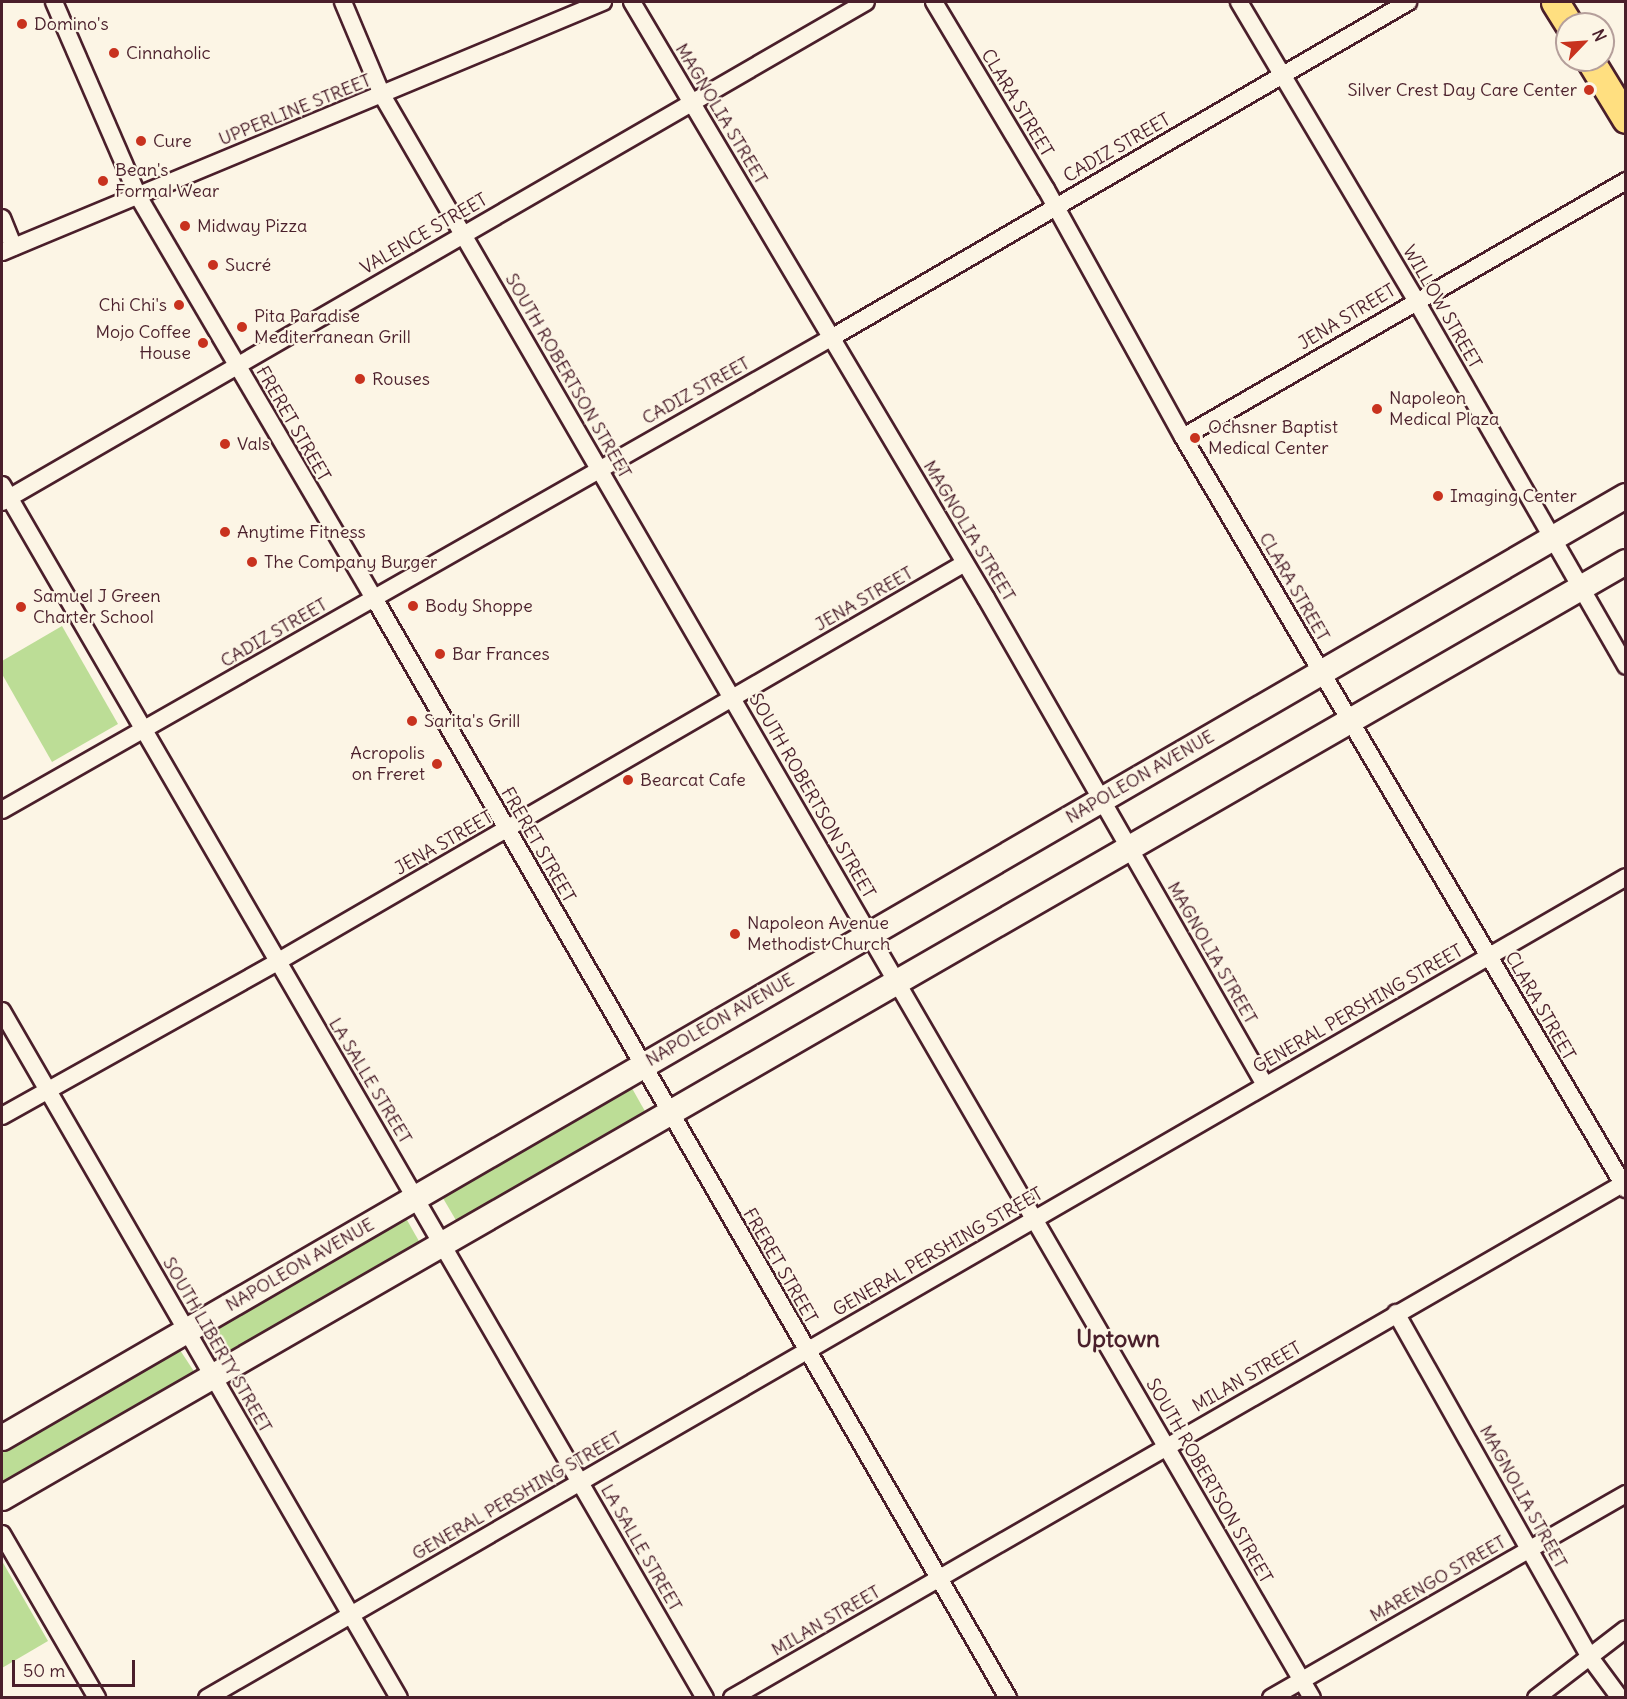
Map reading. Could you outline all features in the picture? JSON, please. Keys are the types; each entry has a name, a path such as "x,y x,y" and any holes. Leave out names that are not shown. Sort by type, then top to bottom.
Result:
{"main road":[{"path":"1597,72 1626,119"},
{"name":"NAPOLEON AVENUE","path":"2,1438 1626,496"},
{"path":"2,1497 668,1111 1626,562"}],"street":[{"name":"FRERET STREET","path":"54,2 138,196 374,598 1008,1698"},
{"name":"SOUTH ROBERTSON STREET","path":"343,2 382,95 464,233 598,469 734,697 868,934 1312,1698"},
{"name":"UPPERLINE STREET","path":"8,250 603,2"},
{"name":"MAGNOLIA STREET","path":"632,2 965,563 1265,1085"},
{"name":"VALENCE STREET","path":"4,494 237,367 464,233 866,2"},
{"name":"CLARA STREET","path":"934,2 1184,436 1624,1185"},
{"name":"WILLOW STREET","path":"1239,2 1415,299 1626,666"},
{"name":"CADIZ STREET","path":"2,810 145,731 598,469 831,338 1408,2"},
{"name":"JENA STREET","path":"1184,436 1415,299 1626,181"},
{"path":"2,218 8,250"},
{"name":"LA SALLE STREET","path":"4,494 145,731 705,1698"},
{"name":"JENA STREET","path":"2,1116 46,1089 277,962 965,563"},
{"name":"GENERAL PERSHING STREET","path":"207,1698 1626,877"},
{"name":"SOUTH LIBERTY STREET","path":"2,1011 399,1698"},
{"name":"MILAN STREET","path":"732,1698 1396,1313 1624,1185"},
{"name":"MAGNOLIA STREET","path":"1396,1313 1589,1656 1620,1698"},
{"name":"MARENGO STREET","path":"1271,1698 1626,1494"},
{"path":"2,1534 96,1698"},
{"path":"1536,1698 1626,1629"}],"green space":[{"path":"62,626 118,724 52,762 2,674 2,661"},
{"path":"629,1083 646,1113 457,1222 440,1193"},
{"path":"403,1213 420,1243 228,1354 211,1325"},
{"path":"176,1344 195,1373 2,1487 2,1447"},
{"path":"2,1561 48,1641 2,1668"}],"place":[{"name":"Domino's","path":"22,24"},
{"name":"Cinnaholic","path":"114,53"},
{"name":"Silver Crest Day Care Center","path":"1589,90"},
{"name":"Cure","path":"141,141"},
{"name":"Bean's Formal Wear","path":"103,181"},
{"name":"Midway Pizza","path":"185,226"},
{"name":"Sucré","path":"213,265"},
{"name":"Chi Chi's","path":"179,305"},
{"name":"Pita Paradise Mediterranean Grill","path":"242,327"},
{"name":"Mojo Coffee House","path":"203,343"},
{"name":"Rouses","path":"360,379"},
{"name":"Napoleon Medical Plaza","path":"1377,409"},
{"name":"Ochsner Baptist Medical Center","path":"1195,438"},
{"name":"Vals","path":"225,444"},
{"name":"Imaging Center","path":"1438,496"},
{"name":"Anytime Fitness","path":"225,532"},
{"name":"The Company Burger","path":"252,562"},
{"name":"Body Shoppe","path":"413,606"},
{"name":"Samuel J Green Charter School","path":"21,607"},
{"name":"Bar Frances","path":"440,654"},
{"name":"Sarita's Grill","path":"412,721"},
{"name":"Acropolis on Freret","path":"437,764"},
{"name":"Bearcat Cafe","path":"628,780"},
{"name":"Napoleon Avenue Methodist Church","path":"735,934"}],"district":[{"name":"Uptown","path":"1118,1339"}]}
